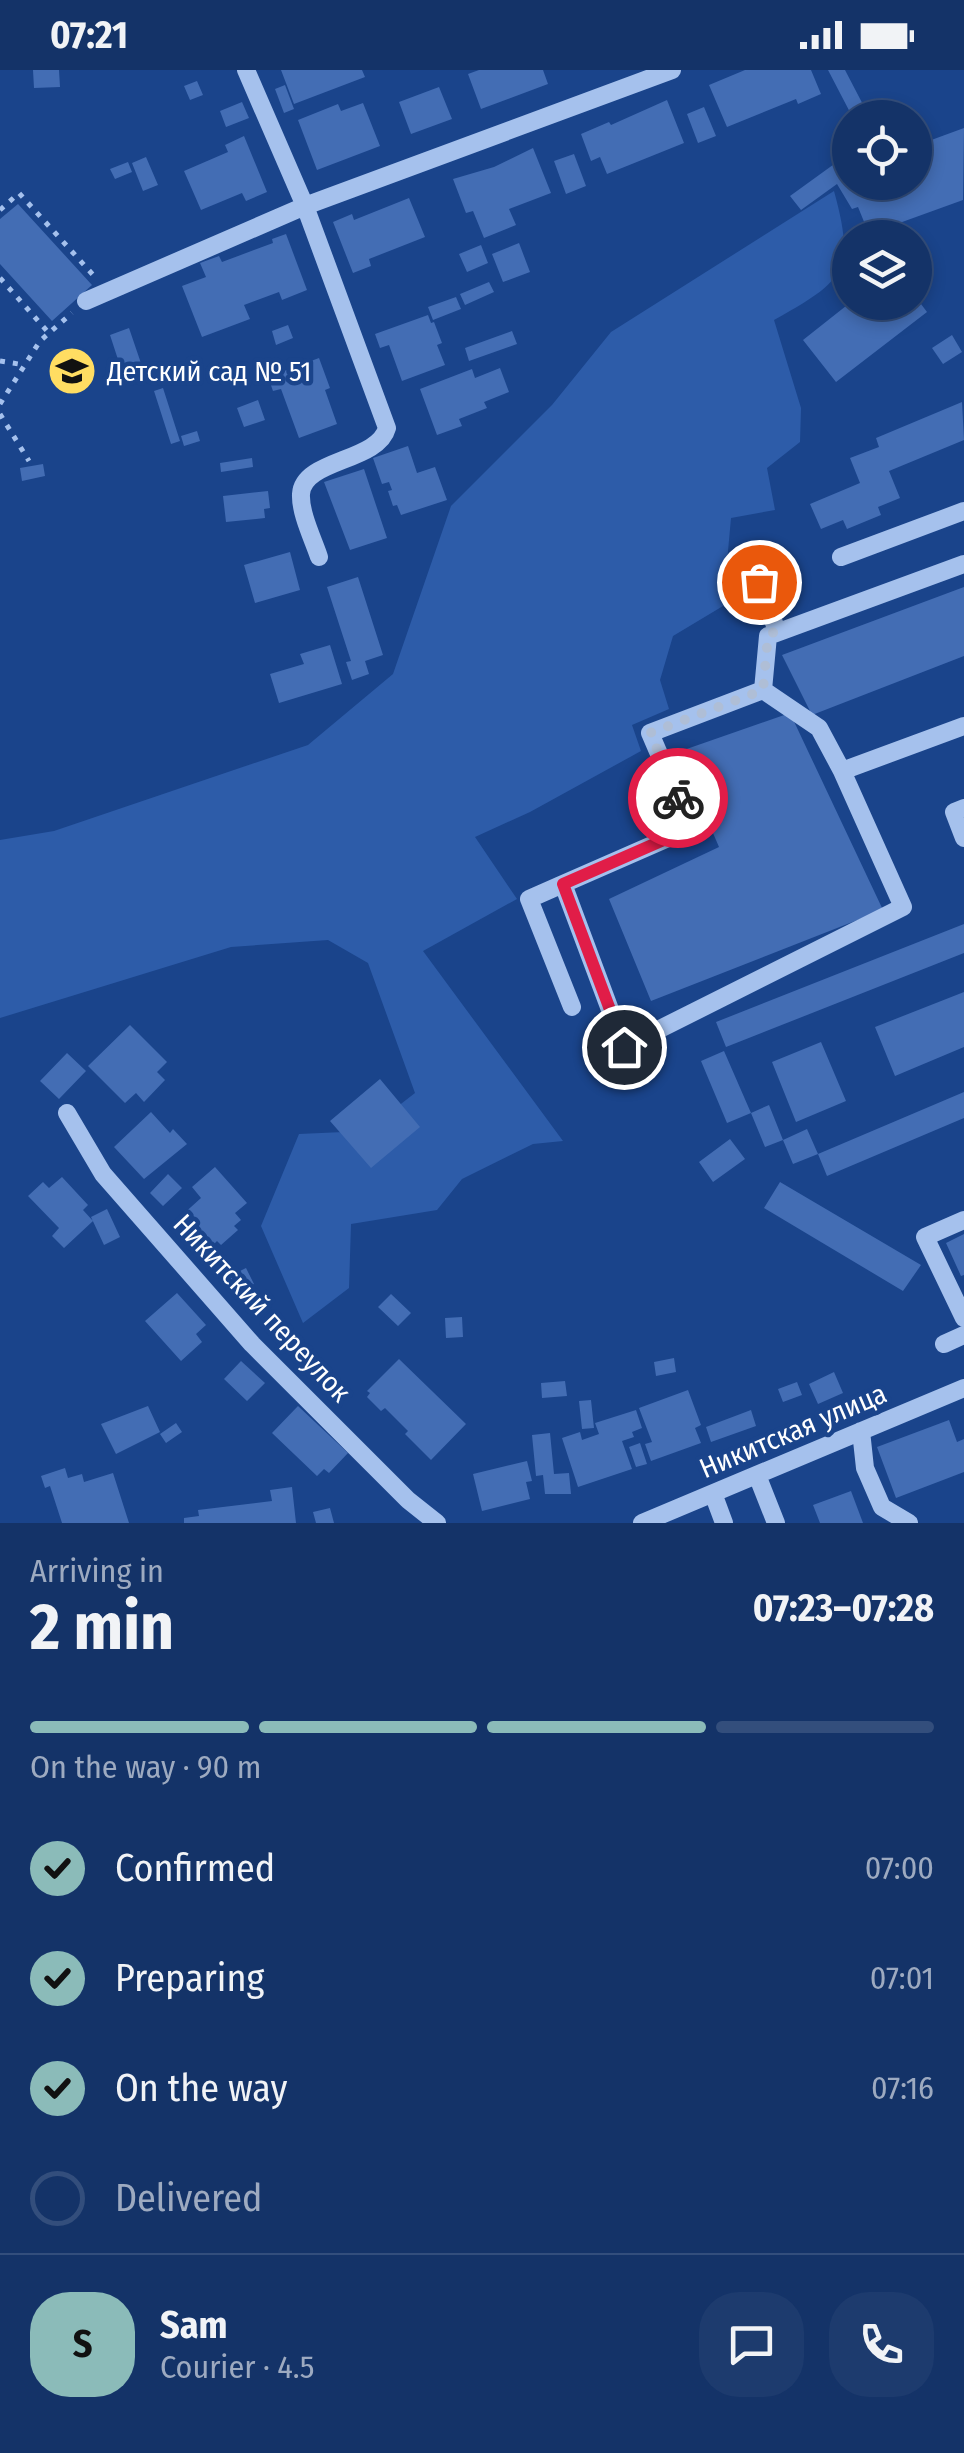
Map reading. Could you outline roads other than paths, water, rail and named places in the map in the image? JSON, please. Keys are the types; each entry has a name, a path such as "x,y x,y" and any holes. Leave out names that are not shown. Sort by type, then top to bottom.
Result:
{"street":[{"path":"246,70 305,206 386,428 384,437 374,445 312,474 303,484 300,497 319,556"},
{"path":"86,301 305,206 672,70"},
{"path":"840,557 964,511"},
{"path":"763,690 765,647 768,636 777,630 964,564"},
{"path":"759,582 777,630"},
{"path":"563,884 624,1047 903,907 818,728 763,690"},
{"path":"572,1007 530,899 691,828 650,733 763,690"},
{"path":"842,772 964,726"},
{"path":"964,808 954,812 964,838"},
{"name":"Никитский переулок","path":"68,1113 103,1174 252,1344 408,1500 437,1523"},
{"path":"964,1220 925,1237 964,1318"},
{"path":"944,1344 964,1335"},
{"name":"Никитская улица","path":"642,1523 964,1388"},
{"path":"861,1432 865,1468 882,1507 909,1523"},
{"path":"757,1475 776,1523"},
{"path":"714,1496 724,1523"}],"place":[{"name":"Детский сад № 51","path":"72,371"}]}
